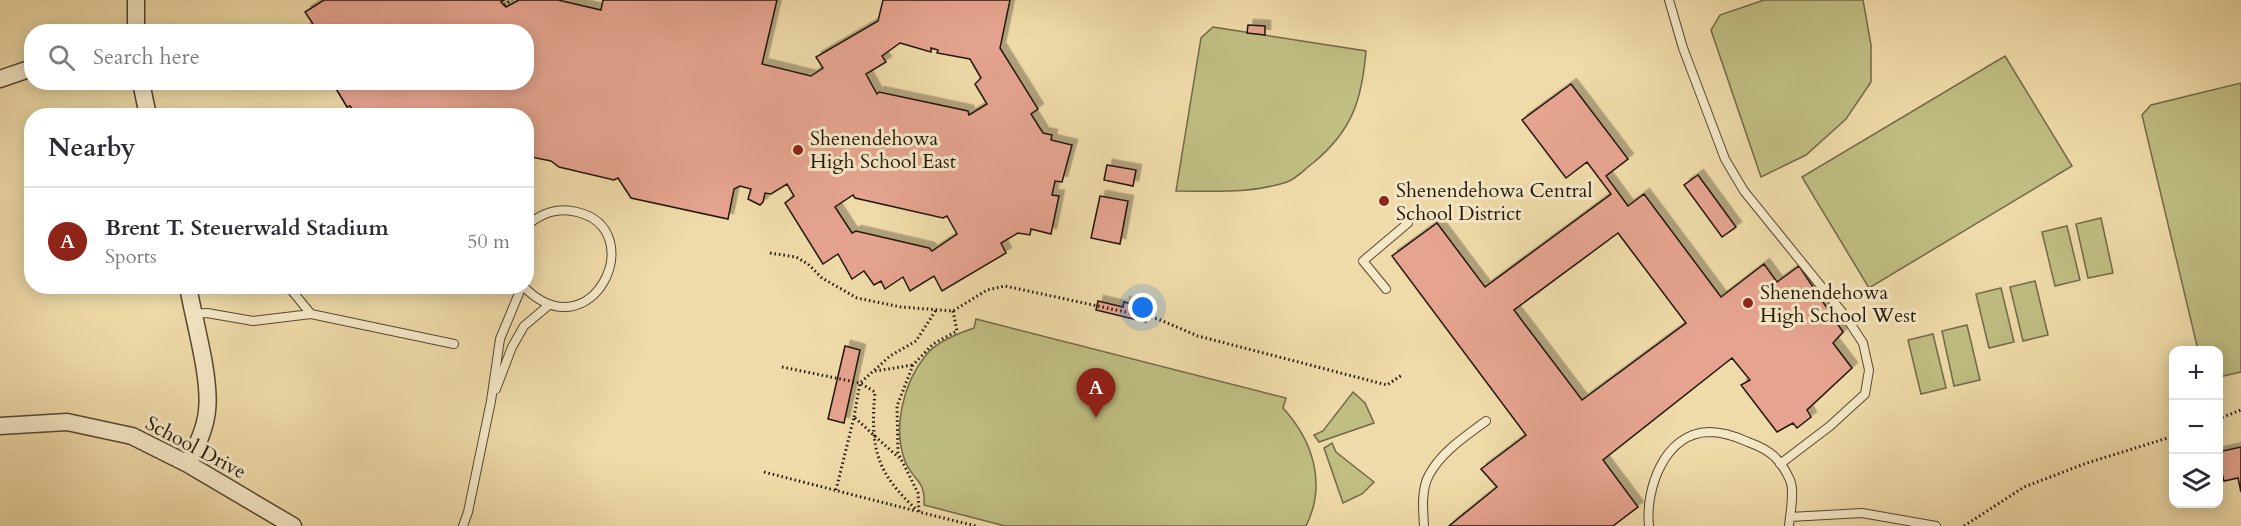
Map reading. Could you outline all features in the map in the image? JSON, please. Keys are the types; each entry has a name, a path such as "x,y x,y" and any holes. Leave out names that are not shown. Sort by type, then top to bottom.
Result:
{"street":[{"path":"136,0 136,24"},
{"path":"0,79 24,71"},
{"path":"143,90 146,108"},
{"path":"188,464 200,439 208,410 202,357 189,294"},
{"name":"School Drive","path":"0,426 68,422 132,436 188,464 293,526"}],"lane":[{"path":"1669,0 1683,48 1725,159 1744,191 1846,317 1863,343 1869,370 1865,394 1830,426 1780,464"},
{"path":"530,294 549,305 574,305 597,294 607,281 612,265 611,248 605,233 595,221 582,213 567,209 551,211 534,219"},
{"path":"1386,289 1364,261 1408,223"},
{"path":"295,294 312,314"},
{"path":"463,526 468,512 491,401 500,339 520,294"},
{"path":"491,401 512,347 524,326 549,305"},
{"path":"193,315 207,313 253,321 312,314 454,344"},
{"path":"1424,526 1423,504 1428,476 1455,444 1486,421"},
{"path":"1649,526 1648,495 1668,454 1685,440 1706,432 1729,433 1771,451 1791,482 1790,521 1862,513 1936,526"}],"path":[{"path":"504,5 512,0"},
{"path":"770,253 796,257 808,264 822,278 857,298 901,307 953,311 987,291 1005,286 1158,319 1198,336 1387,385 1402,375"},
{"path":"836,490 860,383 890,356 916,341 936,310"},
{"path":"900,459 897,406 913,365 933,344 957,331 953,311"},
{"path":"873,371 913,365"},
{"path":"782,367 860,383 875,392 873,436 883,471 893,488 919,512"},
{"path":"2223,417 2241,410"},
{"path":"854,417 900,459 918,493 919,512"},
{"path":"1964,526 2024,487 2087,463 2169,438"},
{"path":"764,472 976,526"}],"shaded area":[{"path":"1764,0 1863,0 1871,45 1871,82 1846,119 1806,155 1761,177 1711,30 1720,15"},
{"path":"1213,27 1366,51 1358,100 1346,126 1326,151 1290,181 1246,190 1176,191 1201,38"},
{"path":"2005,56 2072,166 1869,288 1802,177"},
{"path":"2241,83 2241,372 2223,376 2223,346 2197,346 2142,115 2151,105"},
{"path":"2101,218 2113,273 2088,278 2076,224"},
{"path":"2067,226 2080,280 2055,286 2042,232"},
{"path":"2035,281 2048,335 2023,341 2010,287"},
{"path":"2001,288 2014,342 1989,348 1976,294"},
{"path":"976,319 1286,398 1283,408 1302,434 1314,464 1315,494 1306,526 1005,526 924,505 921,485 908,468 901,448 902,405 918,366 930,350 948,338 974,328"},
{"path":"1967,325 1980,380 1954,386 1942,331"},
{"path":"1933,334 1946,388 1921,394 1908,340"},
{"path":"1353,392 1365,403 1374,423 1319,442 1314,435 1323,431"},
{"path":"1332,443 1336,452 1374,482 1362,494 1343,503 1324,448"}],"building":[{"name":"Shenendehowa High School East","path":"324,0 504,0 501,2 506,7 519,0 558,0 601,10 603,0 777,0 762,64 811,76 823,68 816,57 878,21 883,0 1010,0 1000,48 1038,109 1031,114 1043,133 1052,135 1051,140 1072,145 1062,182 1055,181 1052,195 1059,196 1051,234 1031,229 1030,235 1018,233 1001,243 1006,253 942,291 934,276 910,291 903,277 885,289 881,281 874,285 864,271 852,279 838,254 823,264 785,203 794,196 787,184 771,194 765,193 760,205 748,199 751,189 740,186 734,189 728,219 631,198 618,178 614,180 559,167 551,161 534,158 534,108 351,108 347,107 337,90 534,90 534,24 313,24 305,12","holes":["900,43 931,52 931,48 938,50 937,53 970,59 981,78 975,84 987,104 969,115 968,111 879,92 877,94 866,74 886,62 882,56","853,195 855,198 943,218 947,216 957,234 932,251 929,248 856,231 852,233 835,207"]},
{"path":"1248,25 1265,26 1265,35 1247,33"},
{"name":"Shenendehowa High School West","path":"1571,84 1628,159 1606,176 1628,206 1644,194 1721,297 1764,264 1777,282 1799,266 1843,332 1833,343 1852,368 1807,410 1811,417 1797,428 1793,423 1777,432 1741,385 1750,380 1732,358 1603,460 1638,507 1613,526 1449,526 1497,487 1481,469 1526,435 1392,256 1437,223 1485,287 1611,194 1587,162 1566,178 1522,120","holes":["1618,233 1686,323 1582,400 1514,310"]},
{"path":"1107,165 1136,170 1133,186 1104,180"},
{"path":"1698,175 1736,227 1722,237 1684,185"},
{"path":"1100,196 1128,201 1120,244 1091,238"},
{"path":"1098,301 1123,307 1124,302 1142,307 1140,313 1147,314 1146,322 1096,310"},
{"path":"845,346 860,350 844,423 828,419"},
{"path":"2241,447 2241,492 2238,478 2224,481 2223,451"}],"place":[{"name":"Shenendehowa High School East","path":"798,150"},
{"name":"Shenendehowa Central School District","path":"1384,201"},
{"name":"Shenendehowa High School West","path":"1748,303"},
{"name":"Brent T. Steuerwald Stadium","path":"1096,418"}]}
